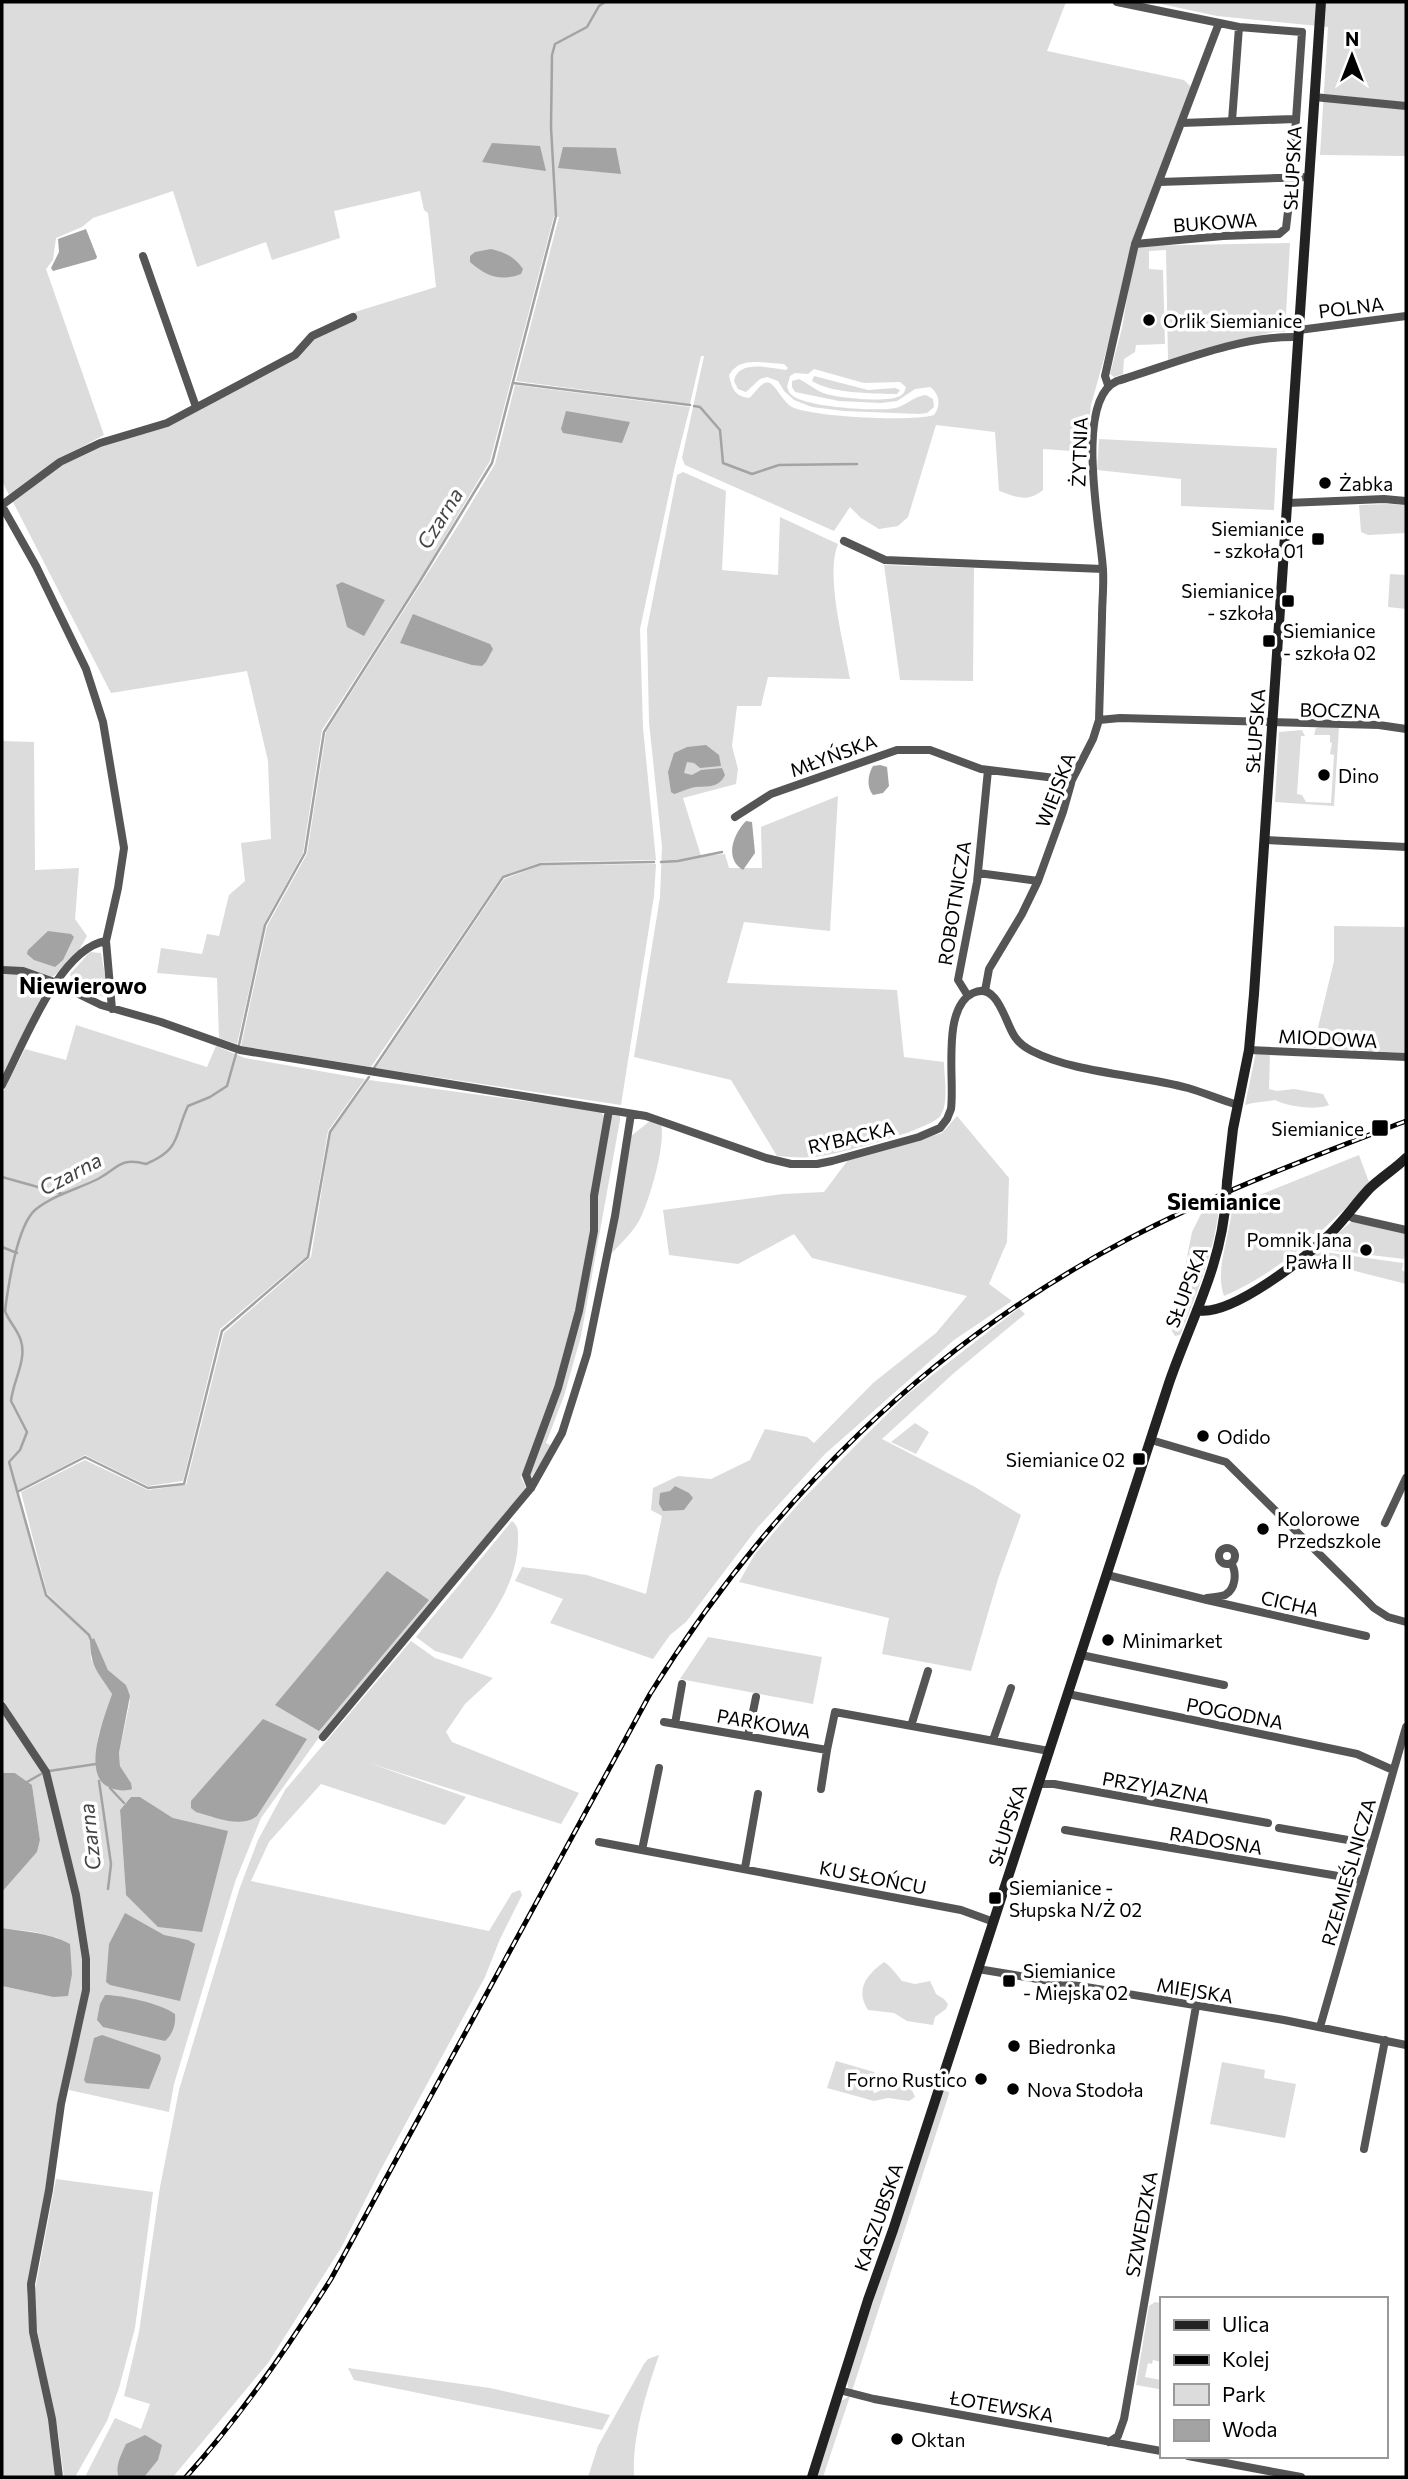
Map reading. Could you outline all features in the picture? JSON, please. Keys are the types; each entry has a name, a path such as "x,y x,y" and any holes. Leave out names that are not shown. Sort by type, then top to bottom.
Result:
{"main road":[{"name":"SŁUPSKA","path":"978,1969 1174,1369 1218,1254 1223,1231 1231,1142 1249,1050 1321,2"},
{"path":"1197,1310 1214,1311 1253,1292 1304,1256 1348,1215 1376,1182 1406,1158"},
{"name":"KASZUBSKA","path":"813,2477 839,2390 978,1969"}],"street":[{"path":"1117,2 1238,27 1232,121"},
{"name":"ŻYTNIA","path":"1099,720 1103,569 1092,463 1097,407 1108,385 1105,376 1135,244 1219,23"},
{"name":"SŁUPSKA","path":"1238,27 1301,32 1292,178"},
{"path":"1314,97 1406,106"},
{"path":"1181,123 1295,118"},
{"path":"1159,182 1310,177"},
{"name":"BUKOWA","path":"1135,244 1279,233 1286,228 1292,178"},
{"path":"143,256 196,408"},
{"name":"POLNA","path":"1299,333 1406,316"},
{"path":"112,1009 106,941 124,848 103,722 86,669 36,566 2,505 60,461 100,443 167,423 295,355 312,336 353,317"},
{"path":"1108,385 1232,346 1299,333"},
{"path":"1287,503 1384,499 1406,501"},
{"path":"844,541 886,560 1103,569"},
{"path":"1099,720 1120,718 1273,724"},
{"name":"WIEJSKA","path":"985,991 989,969 1038,881 1072,780 1093,739 1099,720"},
{"name":"BOCZNA","path":"1273,724 1379,725 1406,729"},
{"name":"MŁYŃSKA","path":"735,817 771,794 897,750 919,749 988,770 1072,780"},
{"name":"ROBOTNICZA","path":"968,996 959,986 958,980 978,873 988,770"},
{"path":"1265,839 1406,847"},
{"path":"978,873 1038,881"},
{"path":"2,1085 54,982 82,953 95,943 106,941"},
{"name":"RYBACKA","path":"2,970 23,971 54,982 89,1001 161,1022 240,1050 660,1120 766,1158 791,1164 832,1161 931,1133 944,1123 951,1109 953,1030 958,1009 968,996"},
{"path":"968,996 979,991 994,996 1016,1039 1032,1051 1061,1061 1188,1088 1238,1105"},
{"name":"MIODOWA","path":"1249,1050 1406,1057"},
{"path":"531,1488 526,1475 558,1388 579,1311 594,1231 594,1196 609,1110"},
{"path":"323,1737 531,1488 562,1433 587,1353 631,1114"},
{"path":"1348,1215 1406,1230"},
{"path":"1151,1440 1226,1462 1374,1608 1388,1617 1406,1622"},
{"path":"1385,1523 1406,1478"},
{"path":"1206,1600 1208,1597 1224,1595 1230,1591 1235,1574 1231,1563"},
{"name":"CICHA","path":"1107,1575 1366,1636"},
{"path":"1081,1655 1224,1685"},
{"path":"911,1726 928,1671"},
{"path":"675,1724 682,1684"},
{"path":"993,1740 1012,1688"},
{"name":"POGODNA","path":"1068,1694 1357,1754 1393,1770"},
{"path":"748,1736 756,1696"},
{"path":"2,1706 46,1772 76,1895 86,1959 86,1990 61,2104 30,2293 33,2332 52,2419 59,2477"},
{"name":"PARKOWA","path":"664,1722 827,1750 835,1712 1049,1751"},
{"name":"RZEMIEŚLNICZA","path":"1320,2027 1406,1727"},
{"path":"821,1789 827,1750"},
{"path":"642,1850 659,1768"},
{"name":"PRZYJAZNA","path":"1039,1784 1054,1784 1268,1823"},
{"path":"745,1868 758,1794"},
{"path":"1279,1828 1371,1844"},
{"name":"RADOSNA","path":"1065,1830 1362,1880"},
{"name":"KU SŁOŃCU","path":"599,1842 961,1910 993,1922"},
{"name":"MIEJSKA","path":"978,1969 1320,2027 1406,2045"},
{"name":"SZWEDZKA","path":"1109,2442 1118,2436 1124,2419 1196,2006"},
{"path":"1364,2149 1385,2040"},
{"name":"ŁOTEWSKA","path":"839,2390 874,2399 1160,2451"},
{"path":"1199,2458 1301,2477"}],"green space":[{"path":"2,2 1066,2 1047,51 1184,80 1192,88 1130,246 1132,247 1119,305 1091,405 1086,452 1043,449 1043,490 1027,498 1017,497 999,491 995,432 936,425 908,517 898,526 879,529 861,518 850,507 834,531 685,465 682,458 704,356 701,356 690,404 516,381 559,217 554,216 490,461 423,574 322,730 303,853 264,924 237,1044 219,1038 217,978 157,973 161,948 202,954 207,934 219,936 229,895 245,881 241,843 271,839 268,761 247,671 111,693 12,500 61,463 100,445 167,424 298,356 313,338 357,318 355,312 436,287 428,213 424,210 420,191 334,211 340,238 272,260 266,242 197,267 173,191 93,218 82,227 56,238 53,260 46,269 104,435 59,459 9,495 2,481","holes":["749,362 784,364 788,368 786,370 748,367 737,374 734,381 738,389 746,392 760,379 767,377 778,381 794,400 812,407 919,414 927,413 934,407 933,399 926,395 896,408 874,409 827,406 793,396 787,387 790,376 795,373 808,374 814,369 864,383 900,382 906,387 903,394 894,398 862,399 823,393 799,379 792,381 795,392 839,401 881,403 897,401 915,389 930,387 938,397 938,408 934,415 906,418 840,416 803,411 786,402 770,383 761,385 749,398 740,395 733,387 729,375 735,368"]},
{"path":"1152,2 1406,2 1406,156 1320,155 1328,27 1217,16"},
{"path":"1290,243 1285,332 1273,332 1168,360 1166,250 1149,251 1149,269 1163,270 1165,344 1136,345 1135,352 1124,359 1123,374 1114,377 1110,374 1122,328 1136,246"},
{"path":"814,376 868,390 900,390 897,394 839,390 812,381"},
{"path":"515,385 690,407 640,629 643,728 656,860 542,862 502,876 371,1067 241,1046 267,926 307,854 326,732 495,464"},
{"path":"1099,439 1277,448 1274,510 1181,506 1181,479 1097,470"},
{"path":"683,472 726,491 722,570 778,575 780,517 838,544 835,558 835,591 850,679 768,677 761,706 737,706 732,746 738,769 736,784 683,798 701,856 725,854 729,868 762,868 761,827 838,796 830,931 744,922 727,983 897,990 904,1057 944,1062 945,1096 941,1115 920,1128 842,1152 815,1157 777,1156 731,1080 634,1057 660,897 662,847 649,722 647,629 677,475"},
{"path":"1359,505 1406,505 1406,533 1368,535 1361,532"},
{"path":"884,565 974,568 973,681 900,680"},
{"path":"1390,574 1406,575 1406,609 1388,607"},
{"path":"1339,727 1334,806 1275,802 1279,732 1302,730 1305,736 1301,736 1297,794 1302,795 1306,802 1331,803 1334,755 1330,754 1330,735 1314,735 1316,728"},
{"path":"2,741 34,742 35,870 79,868 75,919 87,936 74,959 51,978 2,966"},
{"path":"656,864 654,896 621,1105 376,1068 504,879 541,865"},
{"path":"1334,926 1406,927 1406,1053 1313,1048 1334,961"},
{"path":"90,952 101,953 107,987 103,997 76,986 70,974"},
{"path":"21,974 50,984 2,1078 2,975"},
{"path":"76,1025 207,1067 216,1046 245,1058 365,1079 328,1131 307,1256 220,1329 183,1481 148,1486 85,1455 17,1491 45,1594 89,1635 47,1593 21,1492 85,1460 148,1490 186,1485 224,1333 311,1257 331,1132 369,1080 600,1111 605,1117 593,1220 580,1297 558,1378 526,1470 521,1477 526,1488 320,1736 261,1818 235,1882 174,2084 169,2112 69,2090 86,2009 90,1961 49,2167 27,2296 30,2336 50,2422 57,2477 2,2477 2,1986 53,1997 58,1938 2,1928 2,1892 37,1852 40,1840 32,1785 15,1773 2,1773 2,1711 25,1734 2,1698 2,1094 25,1049 66,1060","holes":["94,1639 108,1670 126,1685 130,1701 119,1753 120,1766 131,1783 96,1764 98,1736 112,1694 91,1659 90,1641","131,1797 140,1797 173,1818 126,1895 120,1810"]},
{"path":"1256,1052 1270,1053 1269,1089 1294,1089 1323,1094 1329,1105 1301,1107 1275,1100 1245,1105"},
{"path":"611,1115 620,1116 620,1120 581,1336 564,1396 546,1443 552,1446 531,1478 529,1476 564,1376"},
{"path":"957,1116 1009,1178 1007,1242 989,1284 1012,1301 954,1340 825,1454 758,1527 686,1622 670,1635 653,1659 550,1623 563,1599 515,1581 522,1567 587,1575 646,1594 662,1516 651,1510 653,1488 678,1476 711,1479 750,1460 765,1429 807,1437 814,1443 873,1383 936,1333 967,1296 812,1258 794,1234 738,1264 669,1255 663,1210 783,1194 824,1192 848,1160 942,1133"},
{"path":"650,1121 661,1123 662,1132 652,1185 637,1223 612,1253 631,1136"},
{"path":"1359,1155 1370,1185 1284,1261 1224,1296 1221,1286 1222,1263 1232,1206"},
{"path":"1220,1199 1215,1235 1205,1268 1180,1335 1175,1336 1172,1331 1192,1232 1205,1206"},
{"path":"1351,1222 1405,1232 1404,1259 1320,1249"},
{"path":"1317,1251 1403,1263 1406,1284 1308,1259"},
{"path":"1019,1308 1025,1314 954,1373 882,1439 975,1487 1021,1515 998,1579 971,1671 882,1654 889,1618 739,1582 755,1554 801,1501 864,1437 909,1393"},
{"path":"915,1423 929,1432 916,1454 891,1442"},
{"path":"512,1521 518,1532 516,1558 499,1604 462,1659 435,1651 416,1637"},
{"path":"708,1637 822,1657 813,1704 680,1679"},
{"path":"411,1641 435,1658 493,1678 465,1704 446,1732 452,1742 579,1793 561,1824 369,1763 466,1797 445,1825 321,1784 269,1842 251,1881 489,1931 512,1893 520,1890 522,1895 485,1977 341,2248 268,2363 173,2477 85,2477 115,2418 141,2429 150,2404 124,2396 139,2332 160,2187 179,2090 239,1890 258,1840 285,1790"},
{"path":"884,1962 902,1981 915,1984 930,1981 936,1994 948,2004 946,2009 935,2017 933,2025 907,2021 894,2013 868,2010 862,1996 864,1983"},
{"path":"836,2061 874,2072 876,2076 871,2085 874,2093 899,2078 904,2078 915,2097 909,2101 888,2098 874,2101 827,2088"},
{"path":"1222,2062 1265,2070 1264,2078 1296,2084 1285,2138 1210,2124"},
{"path":"943,2090 949,2094 852,2391 847,2380"},
{"path":"56,2179 153,2192 135,2328 119,2388 107,2421 75,2477 64,2477 58,2432 36,2325 34,2295"},
{"path":"1155,2302 1160,2303 1160,2362 1153,2360 1152,2364 1148,2363 1145,2377 1160,2380 1159,2389 1136,2385 1149,2306"},
{"path":"659,2355 638,2431 634,2477 588,2477 598,2446 644,2364 648,2359"},
{"path":"348,2368 490,2388 610,2415 602,2430 354,2380"},
{"path":"850,2396 823,2477 816,2477 841,2401"}],"water":[{"path":"492,143 540,146 546,171 482,162"},
{"path":"563,147 616,148 621,174 558,168"},
{"path":"86,229 96,259 53,271 51,268 59,252 58,239"},
{"path":"491,249 513,258 523,269 521,274 494,276 470,262 470,256 475,252"},
{"path":"566,411 630,422 622,443 563,433 561,429"},
{"path":"342,582 385,600 364,636 347,627 336,585"},
{"path":"413,614 490,644 493,649 486,662 482,666 472,665 400,643"},
{"path":"706,745 719,755 721,766 700,768 687,762 684,773 692,775 701,770 722,768 725,775 723,779 713,786 674,794 671,792 668,772 674,753 687,747"},
{"path":"873,766 887,767 889,786 883,793 873,795 869,788 869,777"},
{"path":"746,821 752,822 755,853 743,870 734,860 732,846"},
{"path":"48,931 71,934 74,937 63,960 55,967 34,960 27,954"},
{"path":"675,1486 693,1498 684,1510 663,1511 659,1504 660,1493 670,1491"},
{"path":"387,1571 429,1600 319,1731 275,1705"},
{"name":"Czarna","path":"94,1638 108,1670 126,1685 130,1696 119,1753 120,1766 131,1783 132,1789 129,1790 118,1790 105,1785 96,1767 98,1741 112,1694 94,1664 90,1641"},
{"path":"263,1719 307,1739 257,1816 243,1822 235,1822 196,1812 191,1808 191,1801"},
{"path":"2,1773 15,1773 32,1785 40,1840 37,1852 2,1892"},
{"path":"131,1797 140,1797 173,1818 228,1831 202,1932 158,1927 126,1895 120,1810"},
{"path":"125,1913 164,1935 195,1944 180,2001 106,1982 109,1944"},
{"path":"2,1928 45,1935 70,1944 72,1974 68,1996 53,1997 2,1986"},
{"path":"105,1995 142,2001 169,2010 175,2014 170,2035 165,2041 103,2027 97,2020"},
{"path":"102,2035 160,2055 161,2059 149,2089 86,2083 84,2080 94,2038"},
{"path":"145,2435 162,2445 158,2460 144,2477 119,2477 118,2465 126,2444"}],"waterway":[{"name":"Czarna","path":"239,1045 265,925 305,853 324,732 492,463 556,216 551,127 552,55 555,44 587,27 599,6 605,2"},
{"path":"513,383 690,405"},
{"path":"694,406 700,407 720,430 723,463 752,474 779,465 857,464"},
{"path":"661,862 722,852"},
{"path":"374,1068 503,877 541,864 654,862"},
{"name":"Czarna","path":"91,1640 89,1635 46,1595 9,1462 20,1450 27,1432 11,1401 22,1356 20,1337 5,1311 14,1258 23,1229 35,1210 42,1205 98,1179 124,1163 146,1164 166,1153 175,1140 188,1106 227,1086 236,1054"},
{"path":"19,1491 85,1457 148,1488 184,1484 222,1331 308,1257 330,1132 369,1077"},
{"path":"2,1177 63,1194"},
{"path":"2,1247 17,1253"},
{"name":"Czarna","path":"49,1771 96,1764"},
{"name":"Czarna","path":"27,1782 41,1774"},
{"name":"Czarna","path":"99,1781 111,1864 108,1889"},
{"path":"110,1788 124,1803"}],"railway":[{"path":"186,2477 263,2381 331,2279 650,1694 747,1557 801,1494 859,1434 920,1379 986,1328 1055,1281 1128,1239 1196,1206 1406,1121"}],"place":[{"name":"Orlik Siemianice","path":"1149,320"},
{"name":"Żabka","path":"1325,483"},
{"name":"Siemianice - szkoła 01","path":"1318,539"},
{"name":"Siemianice - szkoła","path":"1288,601"},
{"name":"Siemianice - szkoła 02","path":"1269,641"},
{"name":"Dino","path":"1324,775"},
{"name":"Siemianice","path":"1380,1128"},
{"name":"Pomnik Jana Pawła II","path":"1366,1250"},
{"name":"Odido","path":"1203,1436"},
{"name":"Siemianice 02","path":"1139,1459"},
{"name":"Kolorowe Przedszkole","path":"1263,1529"},
{"name":"Minimarket","path":"1108,1640"},
{"name":"Siemianice - Słupska N/Ż 02","path":"995,1898"},
{"name":"Siemianice - Miejska 02","path":"1009,1981"},
{"name":"Biedronka","path":"1014,2046"},
{"name":"Forno Rustico","path":"981,2079"},
{"name":"Nova Stodoła","path":"1013,2089"},
{"name":"Oktan","path":"897,2439"}],"district":[{"name":"Niewierowo","path":"83,985"},
{"name":"Siemianice","path":"1224,1201"}]}
